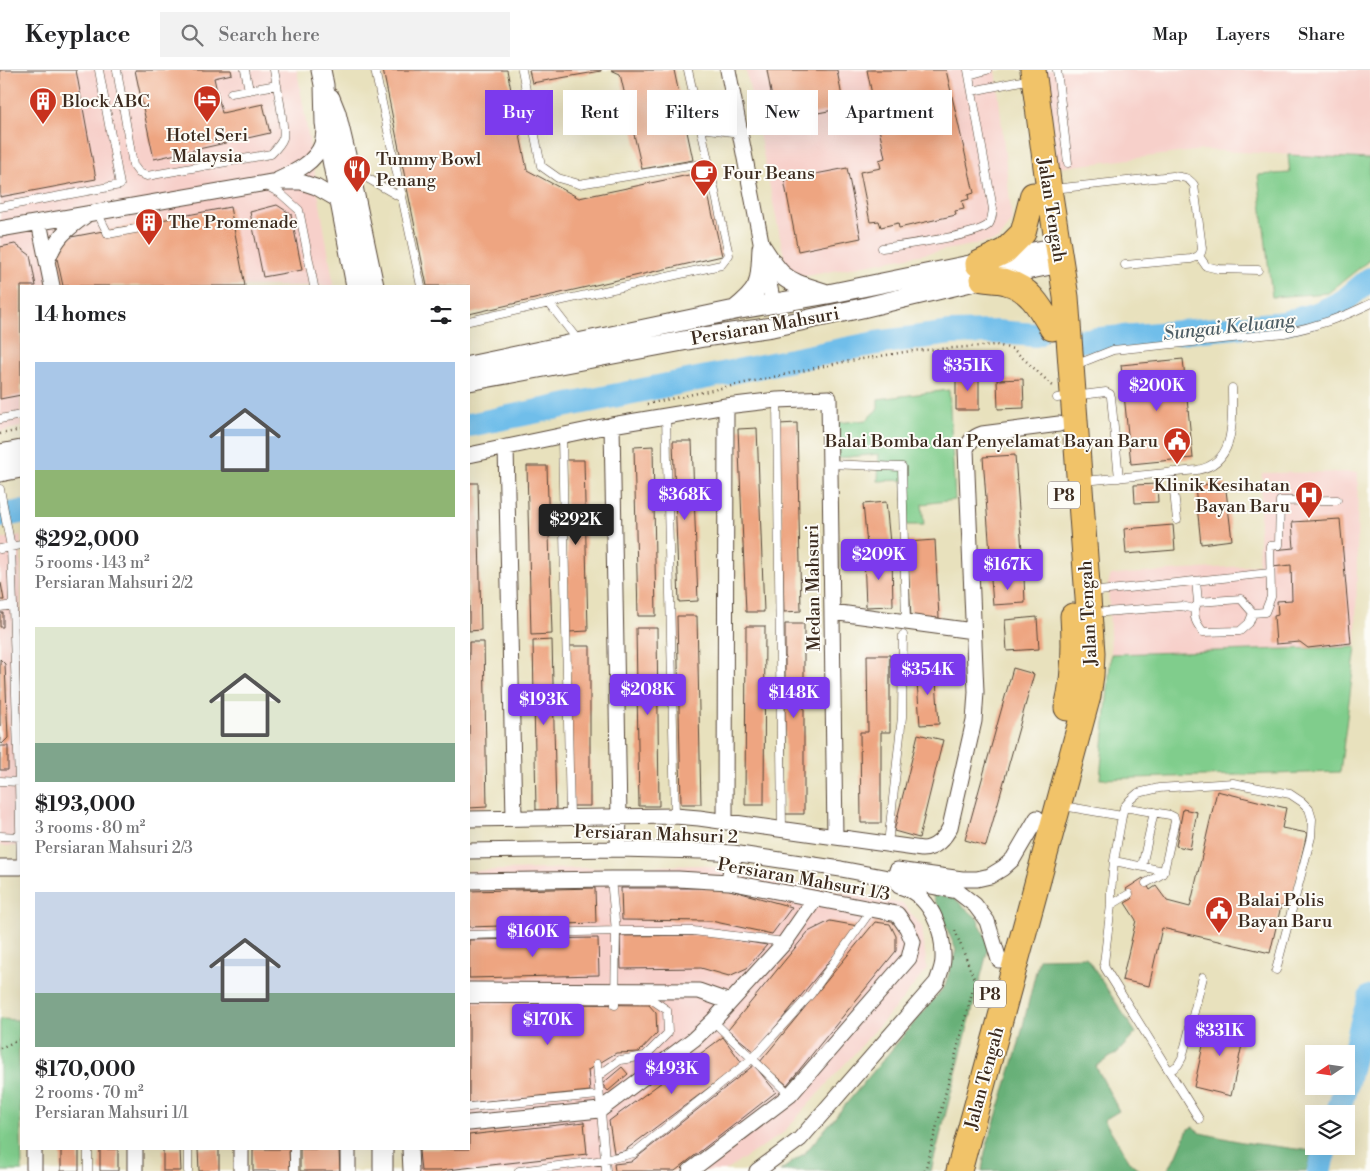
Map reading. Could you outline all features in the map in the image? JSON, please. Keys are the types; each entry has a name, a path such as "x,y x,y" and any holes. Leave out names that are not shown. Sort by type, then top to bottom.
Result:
{"main road":[{"name":"Jalan Tengah","path":"955,1170 1058,805 1092,676 1092,653 1079,482 1062,394 1052,328 1052,257 1041,192 1027,75"},
{"path":"1041,192 1023,233 980,271 1019,287 1033,298 1052,328"},
{"name":"Jalan Tengah","path":"955,1170 999,960 1071,693 1074,669 1074,627 1059,424 1062,394 1071,366 1066,297 1052,257"}],"street":[{"path":"725,334 744,324 765,317 773,304 762,248 754,184 740,133 728,70"},
{"path":"322,74 325,123 356,285"},
{"path":"322,74 336,113 374,285"},
{"path":"267,183 292,174 316,156 322,143 325,123"},
{"path":"0,229 267,183 301,182 316,187 340,201"},
{"path":"47,262 55,243 62,234 92,213"},
{"path":"39,222 52,285"},
{"path":"762,248 780,273 789,280 801,286 828,294"},
{"path":"735,310 748,300 756,290 760,276 762,248"},
{"name":"Persiaran Mahsuri","path":"470,366 735,310 980,271 1052,257"},
{"name":"Persiaran Mahsuri","path":"470,381 704,337 772,327 862,308 980,271"},
{"path":"773,304 787,312 841,305 862,308"},
{"name":"Medan Mahsuri","path":"777,400 829,398 835,837"},
{"path":"470,455 666,415 777,400"},
{"path":"725,822 726,406"},
{"path":"470,819 675,816 930,848 944,838 950,827 974,722 976,692 966,449 974,437 982,434 1059,424"},
{"path":"612,425 618,850"},
{"path":"506,447 514,818"},
{"path":"0,454 20,450"},
{"path":"0,472 20,468"},
{"path":"832,612 905,628 973,631"},
{"path":"841,868 872,867 962,878 990,876 1013,859 1037,818"},
{"name":"Persiaran Mahsuri 2","path":"470,851 701,851 733,853 841,868"},
{"path":"729,882 733,853"},
{"path":"0,867 20,867"},
{"path":"841,868 957,891 975,906 987,921 999,960"},
{"path":"757,1171 800,1139 937,982 944,961 943,940 936,920 925,903 916,894 902,887 865,880 841,868"},
{"name":"Persiaran Mahsuri 1/3","path":"470,881 678,879 729,882 897,914 907,928 913,942 909,958 790,1095 690,1171"},
{"path":"470,1123 600,1110 694,1039 713,1021 785,942 815,899"},
{"path":"470,990 615,998 699,992 730,1002"},
{"path":"34,1150 34,1171"},
{"path":"135,1150 135,1171"},
{"path":"241,1150 241,1171"},
{"path":"348,1150 348,1171"},
{"path":"383,1150 383,1171"},
{"path":"410,1150 411,1171"}],"lane":[{"path":"0,207 120,185 99,70"},
{"path":"117,70 134,165 139,173 147,176 271,154 279,146 284,136 274,70"},
{"path":"244,70 249,90"},
{"path":"375,70 421,285"},
{"path":"522,70 541,166 558,178 580,184 708,162"},
{"path":"688,70 692,90"},
{"path":"882,248 966,234 983,229 990,223 993,209 968,72 987,70"},
{"path":"1057,70 1068,163"},
{"path":"972,91 1027,75"},
{"path":"230,93 277,85"},
{"path":"470,321 721,266 729,255 702,135"},
{"path":"349,168 402,198"},
{"path":"1041,192 1174,176 1183,176 1190,179 1194,185 1202,251 1198,256 1191,259 1125,265"},
{"path":"267,183 299,210 314,285"},
{"path":"92,213 108,234 146,227 150,203"},
{"path":"1198,256 1206,266 1218,270 1258,270"},
{"path":"549,303 580,343"},
{"path":"1071,366 1113,350 1292,331 1336,319 1370,304"},
{"path":"1079,482 1206,468 1216,463 1229,442 1232,425 1232,388"},
{"path":"1062,394 1106,392 1110,394 1119,478"},
{"path":"777,400 782,829"},
{"path":"0,419 20,415"},
{"path":"666,415 675,816"},
{"path":"562,436 570,817"},
{"path":"830,464 902,467 905,628 902,717 888,844"},
{"path":"1172,472 1177,520"},
{"path":"0,489 11,546 20,810"},
{"path":"1253,613 1265,612 1271,597 1270,546 1279,545 1280,501 1336,500"},
{"path":"0,549 20,545"},
{"path":"1088,603 1196,581 1270,573"},
{"path":"1196,581 1195,622 1203,632 1240,630 1249,623 1253,613"},
{"path":"1088,603 1182,606 1241,599 1253,613"},
{"path":"0,607 13,605"},
{"path":"0,781 19,782"},
{"path":"1199,1119 1106,968 1104,959 1114,861 1122,816 1124,807 1138,793 1159,788 1233,784 1290,794 1309,809 1312,819 1311,837 1276,970"},
{"path":"1058,805 1122,816"},
{"path":"1124,807 1174,817 1175,821 1164,871 1146,883"},
{"path":"1142,866 1154,812"},
{"path":"0,836 20,837"},
{"path":"1114,861 1164,871"},
{"path":"611,879 616,931 615,998"},
{"path":"1111,905 1129,894"},
{"path":"519,1171 605,1160 634,1153 753,1058 811,994 872,910"},
{"path":"470,935 693,931 785,942"},
{"path":"1170,1071 1178,1065 1182,1058 1204,977"},
{"path":"470,999 651,999 668,1010 668,1033 645,1056 620,1060 598,1076"},
{"path":"713,1021 790,1095"},
{"path":"597,1064 606,1171"},
{"path":"470,1107 599,1095"},
{"path":"88,1150 88,1171"},
{"path":"188,1150 188,1171"},
{"path":"294,1150 294,1171"}],"path":[{"path":"642,405 838,363 902,352 996,345 1013,349 1062,394"},
{"path":"0,434 20,430"},
{"path":"925,1171 975,981 954,927"},
{"path":"0,1048 20,1038"}],"shaded area":[{"path":"0,70 297,70 334,285 20,285 20,427 0,431"},
{"path":"746,70 996,70 1012,221 999,240 801,277 786,266 759,135 818,135 818,90 750,90"},
{"path":"1046,70 1370,70 1370,159 1203,150 1057,168"},
{"name":"Klinik Kesihatan Bayan Baru","path":"1358,472 1356,647 1111,654 1108,584 1111,575 1258,565 1262,473"},
{"path":"20,535 20,846 0,846 0,539"},
{"path":"702,865 903,904 922,927 927,969 903,999 783,1133 725,1171 404,1171 404,1150 470,1150 470,871"}],"green space":[{"path":"1288,155 1370,159 1370,258 1328,293 1272,297 1258,175 1290,173"},
{"path":"949,390 955,500 922,504 924,525 906,525 903,480 878,481 879,454 837,458 836,423 867,420 878,409 878,399"},
{"path":"1356,647 1340,772 1100,779 1111,654"},
{"path":"932,894 954,898 977,918 989,945 931,1171 780,1171 805,1153 945,986 956,950"},
{"path":"1086,957 1136,1033 1117,1053 1096,1066 1119,1111 1104,1120 1131,1163 1141,1171 982,1171 985,1152 1018,1047 1039,958"},
{"path":"0,1019 18,1020 22,1171 0,1171"},
{"path":"1193,1127 1201,1133 1242,1142 1305,1150 1305,1155 1311,1155 1307,1171 1167,1171 1176,1157 1188,1129"}],"building":[{"name":"Block ABC","path":"0,70 76,70 96,179 0,197"},
{"name":"Hotel Seri Malaysia","path":"135,70 231,70 232,74 214,78 222,113 263,104 270,133 154,159"},
{"path":"383,70 507,70 511,90 485,90 485,135 520,135 527,170 579,198 703,172 722,256 470,314 470,285 427,285"},
{"path":"529,70 601,70 601,71 532,83"},
{"path":"611,70 674,70 678,90 647,90 647,135 688,135 693,160 642,169 634,135 637,135 637,90 624,90 620,74"},
{"path":"767,70 837,70 841,90 828,90 828,111 818,113 818,90 771,90"},
{"path":"867,70 946,70 951,90 871,90"},
{"path":"952,96 974,193 968,195 969,199 962,201 964,209 955,211 956,215 899,228 898,223 881,227 879,221 870,222 860,172 881,168 879,160 885,158 880,135 952,135"},
{"path":"847,168 861,238 798,251 784,180"},
{"path":"277,205 291,214 302,270 263,277 250,212"},
{"name":"The Promenade","path":"230,207 245,285 63,285 56,254 66,238"},
{"path":"15,244 30,255 36,285 20,285 20,395 0,399 0,247"},
{"path":"1183,359 1193,458 1131,464 1121,365"},
{"path":"956,375 979,375 979,410 956,410"},
{"path":"1023,379 1024,408 998,409 997,380"},
{"path":"797,423 801,611 784,612 779,424"},
{"path":"757,428 764,612 746,612 738,429"},
{"path":"673,441 692,441 698,601 679,602"},
{"path":"653,446 656,616 638,616 634,447"},
{"path":"1015,455 1023,565 991,567 983,457"},
{"path":"565,460 584,460 588,631 569,632"},
{"path":"527,466 547,466 552,634 531,635"},
{"path":"1225,482 1232,540 1201,544 1195,486"},
{"path":"470,483 478,483 481,630 470,631"},
{"path":"1157,484 1158,502 1135,503 1134,485"},
{"path":"886,502 890,543 867,545 863,504"},
{"path":"1340,519 1351,643 1308,648 1300,642 1276,644 1274,616 1278,615 1277,601 1292,600 1291,565 1272,567 1272,550 1294,548 1292,522"},
{"path":"1173,525 1175,550 1126,554 1124,529"},
{"path":"935,540 939,618 911,619 907,542"},
{"path":"892,555 893,606 866,607 864,556"},
{"path":"1024,577 1025,603 993,605 991,579"},
{"path":"1,583 4,600 0,600"},
{"path":"0,613 3,613 3,627 0,627"},
{"path":"677,616 697,616 701,804 681,804"},
{"path":"1037,617 1039,649 1007,651 1005,620"},
{"path":"785,624 804,624 804,814 785,814"},
{"path":"746,626 765,626 764,805 745,805"},
{"path":"636,628 657,628 659,806 639,806"},
{"path":"552,640 556,810 536,810 533,641"},
{"path":"470,642 484,642 487,807 470,808"},
{"path":"570,646 590,646 590,806 570,806"},
{"path":"867,655 890,655 890,732 881,732 881,823 861,823 860,732 868,732"},
{"path":"0,659 5,664 8,738 2,744 0,721"},
{"path":"935,666 939,724 920,725 916,667"},
{"path":"1013,668 1034,674 986,846 965,840"},
{"path":"918,734 943,740 919,838 894,831"},
{"path":"0,746 8,746 8,770 0,770"},
{"path":"1217,791 1286,808 1282,828 1307,833 1290,908 1281,906 1270,953 1162,928 1149,986 1122,980 1136,920 1125,903 1132,899 1126,889 1143,878 1150,890 1156,886 1167,901 1190,907"},
{"path":"1183,809 1197,812 1190,849 1176,846"},
{"path":"595,888 596,923 470,927 470,891"},
{"path":"621,888 723,888 792,907 772,934 711,921 622,920"},
{"path":"830,921 858,926 755,1052 728,1030 808,932"},
{"path":"875,922 890,924 896,936 896,951 787,1085 760,1062"},
{"path":"705,935 767,945 747,968 729,976 701,968 621,969 620,936"},
{"path":"598,938 599,975 470,978 470,940"},
{"path":"470,1003 649,1005 656,1013 657,1033 639,1052 616,1053 588,1070 590,1091 470,1103"},
{"path":"1209,1018 1246,1026 1231,1096 1194,1087"},
{"path":"723,1037 742,1063 624,1151 614,1153 609,1121"},
{"path":"754,1065 776,1092 675,1171 615,1171 614,1164 631,1162"},
{"path":"622,1067 628,1074 608,1091 602,1084"},
{"path":"584,1122 587,1154 439,1171 421,1171 420,1150 470,1150 470,1135"},
{"path":"61,1150 79,1150 79,1171 61,1171"},
{"path":"100,1150 118,1150 118,1171 100,1171"},
{"path":"163,1150 180,1150 181,1171 163,1171"},
{"path":"198,1150 219,1150 219,1171 199,1171"},
{"path":"253,1150 289,1150 290,1171 253,1171"},
{"path":"300,1150 339,1150 340,1171 300,1171"}],"waterway":[{"name":"Sungai Keluang","path":"1077,341 1284,323 1319,313 1344,301 1370,279"},
{"path":"470,425 876,343 951,333 996,332 1036,335"},
{"path":"0,516 20,512"},
{"path":"1355,1050 1370,997"},
{"path":"1340,1105 1343,1095"},
{"path":"1319,1171 1323,1155"}],"place":[{"name":"Hotel Seri Malaysia","path":"207,123"},
{"name":"Block ABC","path":"43,125"},
{"name":"Tummy Bowl Penang","path":"357,193"},
{"name":"Four Beans","path":"704,197"},
{"name":"The Promenade","path":"149,246"},
{"name":"Balai Bomba dan Penyelamat Bayan Baru","path":"1177,465"},
{"name":"Klinik Kesihatan Bayan Baru","path":"1309,519"},
{"name":"Balai Polis Bayan Baru","path":"1219,934"}]}
